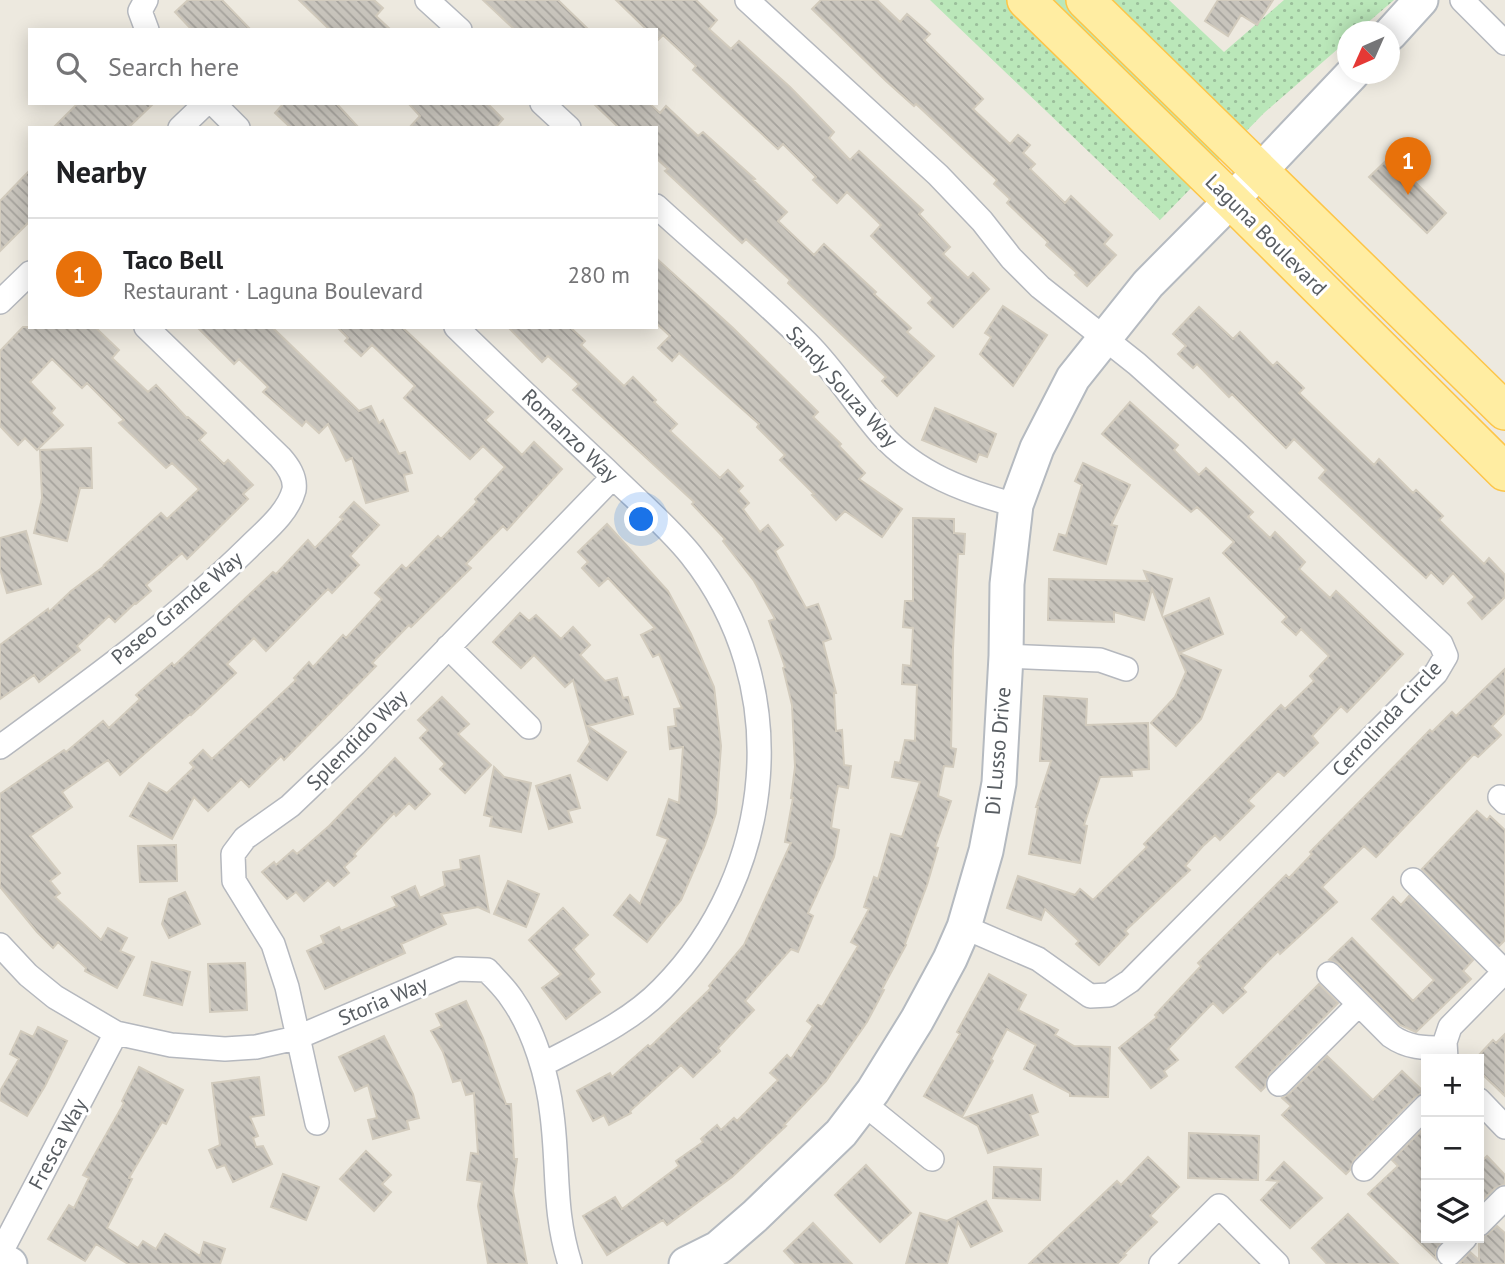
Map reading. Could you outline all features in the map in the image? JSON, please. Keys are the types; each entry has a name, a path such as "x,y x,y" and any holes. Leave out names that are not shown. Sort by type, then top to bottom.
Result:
{"main road":[{"name":"Laguna Boulevard","path":"1026,0 1505,472"},
{"name":"Laguna Boulevard","path":"1085,0 1505,411"}],"street":[{"path":"146,0 140,11 146,28"},
{"path":"427,0 458,28"},
{"path":"747,0 938,175 1040,287 1103,337"},
{"path":"1400,23 1421,0"},
{"path":"1462,0 1505,43"},
{"name":"Di Lusso Drive","path":"686,1264 724,1256 755,1216 841,1132 917,1020 964,927 986,852 999,783 1007,584 1016,505 1037,448 1073,378 1103,337 1148,284 1343,84"},
{"path":"182,126 204,105"},
{"path":"215,105 236,126"},
{"path":"544,105 567,126"},
{"name":"Sandy Souza Way","path":"658,208 806,343 845,386 880,433 897,449 935,476 984,497 1016,505"},
{"path":"0,302 28,275"},
{"name":"Paseo Grande Way","path":"0,747 211,585 287,507 295,487 290,468 280,457 148,329"},
{"name":"Romanzo Way","path":"458,329 691,554 723,601 743,649 755,696 761,746 757,793 746,846 729,890 709,929 662,989 634,1012 542,1065"},
{"name":"Cerrolinda Circle","path":"964,927 1038,959 1090,996 1109,995 1130,981 1436,673 1446,656 1441,644 1235,452 1103,337"},
{"name":"Splendido Way","path":"296,1038 287,988 273,944 234,881 233,854 245,838 300,797 355,744 613,477"},
{"path":"448,647 529,727"},
{"path":"1006,656 1100,660 1126,669"},
{"path":"1329,974 1402,1044 1445,1054 1450,1027 1505,972 1413,880"},
{"name":"Storia Way","path":"0,945 28,975 55,997 116,1033 171,1045 225,1049 256,1047 296,1038 458,969 487,970 513,999 542,1065 552,1116 558,1216 570,1264"},
{"path":"1279,1084 1359,1004"},
{"name":"Fresca Way","path":"0,1256 116,1033"},
{"path":"296,1038 317,1124"},
{"path":"863,1103 932,1159"},
{"path":"1484,1105 1505,1126"},
{"path":"1364,1169 1421,1111"},
{"path":"1484,1219 1505,1198"},
{"path":"1161,1264 1219,1206 1277,1264"},
{"path":"1449,1254 1460,1243"},
{"path":"0,1256 10,1264"}],"green space":[{"path":"930,0 1169,0 1224,52 1284,0 1394,0 1370,21 1337,21 1337,50 1264,113 1160,220"}],"building":[{"path":"188,0 222,0 249,28 190,28 175,12"},
{"path":"299,0 374,0 383,8 376,16 389,28 328,28"},
{"path":"483,0 558,0 587,28 513,28"},
{"path":"616,0 696,0 717,20 709,29 731,49 739,41 834,132 829,138 850,160 859,151 923,210 919,214 950,247 943,254 968,278 973,273 989,289 953,327 928,303 933,298 871,236 881,225 847,192 837,203 813,180 816,177 783,144 778,149 693,70 696,66 663,35 658,40 658,28 645,28"},
{"path":"821,0 877,0 900,22 907,14 930,34 924,40 983,99 973,109 1010,144 1018,135 1030,145 1023,153 1035,164 1030,169 1065,203 1071,196 1112,235 1104,244 1116,255 1087,286 1075,275 1077,273 1046,245 1048,242 1007,203 1010,199 994,184 997,180 916,104 914,106 886,81 812,9"},
{"path":"1218,0 1273,0 1257,25 1241,15 1228,36 1205,21"},
{"path":"76,105 152,105 130,126 55,126"},
{"path":"282,105 338,105 357,126 289,126 275,113"},
{"path":"410,105 489,105 503,119 497,126 411,126 420,116"},
{"path":"595,105 651,105 660,113 666,106 698,136 703,132 787,212 778,221 814,255 824,244 876,292 874,294 911,328 907,332 934,356 897,396 882,381 886,377 788,283 790,280 746,239 742,243 665,171 668,169 658,160 658,126 617,126"},
{"path":"1390,157 1446,213 1427,233 1369,177"},
{"path":"28,172 28,223 0,251 0,201"},
{"path":"658,260 733,328 818,412 813,417 841,444 839,446 865,473 859,479 902,509 882,537 845,511 836,520 780,460 785,455 757,427 759,424 679,353 672,361 658,348 670,336 658,325"},
{"path":"1003,306 1047,335 1013,386 980,354 991,337 985,333"},
{"path":"1199,307 1233,339 1240,332 1273,366 1277,362 1304,388 1299,393 1374,465 1379,459 1413,493 1416,490 1443,516 1439,520 1484,564 1489,558 1505,575 1505,597 1482,619 1468,603 1475,597 1453,573 1443,584 1431,572 1426,578 1319,478 1326,470 1294,439 1286,448 1232,394 1229,397 1197,364 1193,368 1178,354 1186,346 1173,334"},
{"path":"23,327 97,329 119,350 112,358 148,392 156,385 187,418 206,433 199,440 224,464 228,460 253,485 243,494 248,499 187,559 182,553 146,585 151,591 115,622 109,616 77,646 80,650 39,682 34,675 0,699 0,645 48,609 49,612 71,591 107,564 103,566 161,513 167,519 199,489 172,463 166,468 119,423 124,420 87,383 82,388 52,359 30,382 55,408 51,413 63,425 37,450 25,438 18,445 0,426 0,351"},
{"path":"199,329 274,329 359,411 371,406 379,423 383,420 399,454 405,452 412,473 404,475 408,491 366,503 352,458 346,461 328,424 319,433 306,421 302,426 263,392 268,387 239,359 234,364"},
{"path":"339,329 404,329 493,412 485,420 522,455 534,442 562,469 507,530 503,526 466,564 471,568 411,627 409,625 372,663 376,666 284,760 281,756 249,787 241,779 208,811 194,797 172,839 130,816 149,783 167,793 194,767 190,763 203,750 212,759 296,680 294,678 309,662 313,667 343,635 346,638 382,599 375,593 402,565 406,569 438,536 441,539 477,502 475,499 505,467 483,446 470,459 404,398 415,386 372,345 361,356 345,341 348,338"},
{"path":"510,329 572,329 585,341 581,345 624,386 633,377 656,400 654,402 677,424 670,431 720,478 728,470 743,486 738,491 749,503 743,509 760,532 768,525 783,545 775,551 806,608 818,604 831,639 823,642 836,693 836,731 842,730 844,765 851,766 848,788 838,786 834,807 831,828 839,830 834,857 808,913 813,916 798,952 791,949 745,1001 754,1010 718,1048 720,1051 693,1077 681,1065 630,1111 631,1113 609,1125 604,1115 593,1121 577,1091 610,1073 612,1077 648,1045 650,1047 711,988 709,986 744,945 791,843 785,842 793,798 795,767 792,705 783,668 785,667 769,621 775,619 754,581 723,541 725,539 692,504 694,502 573,390 579,384 548,356 542,362"},
{"path":"1130,402 1178,445 1174,450 1199,475 1206,468 1253,512 1248,517 1270,538 1275,532 1305,562 1299,569 1330,598 1336,591 1403,654 1347,712 1341,706 1312,736 1318,743 1284,776 1278,771 1248,801 1254,806 1220,840 1215,835 1203,846 1185,866 1190,870 1125,931 1128,934 1099,965 1076,944 1079,941 1045,909 1041,920 1007,908 1018,876 1075,895 1080,889 1093,900 1147,847 1144,844 1281,705 1285,709 1314,681 1310,676 1329,656 1301,629 1296,635 1282,622 1287,617 1223,553 1234,542 1197,507 1191,512 1102,434"},
{"path":"935,408 996,434 987,457 979,454 976,462 922,440"},
{"path":"91,448 92,488 80,488 67,541 34,533 42,498 40,450"},
{"path":"1083,463 1130,485 1111,525 1117,526 1106,564 1054,550 1059,534 1066,536 1082,485 1075,481"},
{"path":"354,502 379,525 350,556 359,565 332,593 328,589 266,651 254,638 227,664 236,673 120,775 108,760 62,792 72,807 30,836 60,873 50,881 60,893 55,897 101,940 108,928 127,938 120,951 134,957 117,988 85,971 86,968 58,942 53,948 0,887 0,794 64,750 66,752 103,721 109,728 140,699 136,695 172,663 174,666 273,572 276,574 308,540 315,548 343,519 340,517"},
{"path":"913,518 954,519 954,533 965,534 964,554 958,554 953,648 951,748 956,749 953,767 944,766 938,796 951,801 935,847 938,848 927,885 906,945 867,1022 826,1081 784,1125 786,1126 732,1177 667,1225 663,1220 607,1255 583,1216 615,1197 622,1209 679,1166 676,1161 703,1142 701,1139 717,1125 721,1130 734,1118 737,1121 778,1080 770,1073 787,1055 791,1059 813,1026 807,1021 818,1005 822,1007 858,946 851,942 869,909 864,907 874,877 878,879 891,834 902,837 920,782 892,777 895,762 900,763 905,740 915,741 917,685 902,684 903,665 911,666 913,628 903,627 905,601 913,601"},
{"path":"607,524 668,591 691,634 714,687 721,746 716,813 705,845 681,900 647,942 614,915 630,895 640,904 668,839 657,835 669,799 679,803 683,747 670,749 668,727 676,726 674,709 682,708 659,654 653,657 641,635 655,628 608,578 599,586 582,568 588,562 578,552"},
{"path":"26,531 41,584 7,593 0,569 0,538"},
{"path":"1144,571 1172,579 1162,615 1152,589 1144,620 1114,612 1114,622 1048,620 1049,579 1148,581"},
{"path":"1209,598 1223,634 1179,653 1221,670 1201,719 1176,746 1151,723 1175,697 1186,672 1163,617"},
{"path":"520,613 529,621 536,615 561,639 573,627 590,645 580,655 605,681 617,678 623,698 628,697 633,714 588,726 626,752 607,780 578,761 590,742 573,680 565,687 534,655 521,668 493,642"},
{"path":"1505,669 1505,713 1492,726 1501,735 1478,757 1474,754 1376,857 1364,846 1322,887 1337,902 1280,954 1278,951 1242,988 1246,992 1223,1013 1213,1003 1168,1049 1178,1060 1164,1071 1167,1076 1151,1088 1119,1048 1157,1017 1155,1015 1201,966 1198,963 1286,875 1289,878 1312,854 1310,852 1430,730 1432,732 1452,712 1456,716"},
{"path":"1044,696 1087,699 1086,725 1148,723 1149,769 1131,770 1132,776 1100,777 1084,825 1087,826 1080,863 1029,854 1036,807 1051,761 1040,761"},
{"path":"442,697 469,724 458,734 491,765 465,793 440,769 445,764 420,738 428,730 418,720"},
{"path":"395,758 430,794 415,809 409,803 396,816 394,813 354,854 356,856 344,867 349,873 334,886 328,880 304,901 296,892 287,899 262,872 274,862 276,865 293,850 297,854 329,826"},
{"path":"494,767 504,777 531,783 521,832 490,826 492,817 484,815"},
{"path":"570,775 580,808 568,811 572,822 549,829 536,786"},
{"path":"1477,811 1487,820 1490,816 1505,830 1505,940 1499,946 1422,869"},
{"path":"176,845 177,881 140,882 138,846"},
{"path":"479,856 489,912 478,907 441,914 446,924 401,944 405,953 325,989 307,951 324,943 321,936 339,927 341,931 397,906 392,897 415,886 420,898 445,886 443,872 461,869 460,860"},
{"path":"508,881 539,894 526,927 494,914"},
{"path":"185,892 200,924 169,938 162,924 169,899"},
{"path":"1409,896 1473,960 1463,971 1471,979 1416,1032 1400,1025 1339,964 1329,960 1352,938 1413,1001 1434,980 1372,919 1393,897 1401,905"},
{"path":"563,908 588,935 573,949 594,974 589,979 600,992 566,1019 542,988 561,974 529,940"},
{"path":"152,962 190,972 182,1005 144,995"},
{"path":"245,963 247,1010 210,1012 208,964"},
{"path":"989,974 1026,995 1018,1010 1058,1030 1055,1035 1074,1046 1110,1047 1108,1097 1070,1096 1070,1093 1024,1069 1036,1045 1007,1029 991,1059 993,1061 962,1117 924,1096 960,1034 957,1032"},
{"path":"1319,984 1338,1003 1269,1074 1261,1091 1236,1067"},
{"path":"466,1001 483,1038 506,1104 511,1104 514,1159 517,1159 513,1191 527,1264 488,1264 478,1206 482,1182 467,1180 471,1153 478,1154 474,1093 466,1095 461,1080 453,1082 443,1052 431,1031 442,1026 436,1014"},
{"path":"38,1027 67,1041 27,1116 0,1100 0,1091 19,1059 10,1054 21,1031 33,1037"},
{"path":"1505,1034 1505,1096 1484,1076 1484,1054 1480,1054 1493,1040 1496,1043"},
{"path":"384,1036 413,1094 419,1118 407,1121 409,1129 373,1139 368,1120 377,1118 368,1085 355,1091 339,1057"},
{"path":"1327,1056 1373,1100 1402,1071 1421,1089 1421,1094 1354,1159 1346,1174 1282,1115 1291,1106 1282,1098"},
{"path":"139,1067 183,1090 166,1124 162,1122 129,1178 132,1179 107,1228 138,1248 143,1241 156,1249 165,1234 200,1256 204,1242 225,1249 220,1264 128,1264 96,1244 85,1261 48,1239 69,1205 74,1208 89,1178 83,1175 124,1103 122,1101"},
{"path":"259,1077 264,1115 250,1117 258,1136 253,1138 256,1147 263,1146 272,1164 233,1182 225,1165 217,1168 209,1150 220,1145 212,1083"},
{"path":"1032,1095 1038,1112 1030,1115 1038,1135 988,1153 978,1126 964,1118"},
{"path":"1421,1131 1421,1243 1441,1243 1436,1250 1436,1259 1368,1194 1398,1166 1392,1160"},
{"path":"1189,1133 1259,1136 1258,1180 1188,1178"},
{"path":"366,1151 391,1175 382,1184 391,1192 374,1211 340,1179"},
{"path":"1487,1156 1505,1175 1505,1184 1495,1188 1484,1199 1484,1180 1484,1159"},
{"path":"1148,1157 1179,1187 1150,1216 1157,1222 1117,1264 1029,1264 1117,1181 1121,1185"},
{"path":"1284,1162 1322,1198 1290,1228 1261,1200 1279,1181 1267,1180"},
{"path":"866,1165 911,1213 880,1242 835,1195"},
{"path":"994,1167 1041,1169 1040,1200 993,1198"},
{"path":"283,1174 319,1187 306,1220 271,1207"},
{"path":"986,1201 1002,1231 971,1247 958,1222 947,1264 906,1264 920,1213 947,1221"},
{"path":"1348,1214 1398,1264 1327,1264 1312,1248"},
{"path":"813,1223 852,1264 796,1264 784,1251"},
{"path":"1497,1226 1505,1233 1505,1264 1459,1264 1470,1252 1479,1260 1479,1243 1484,1243 1484,1236"}],"place":[{"name":"Taco Bell","path":"1408,195"}]}
